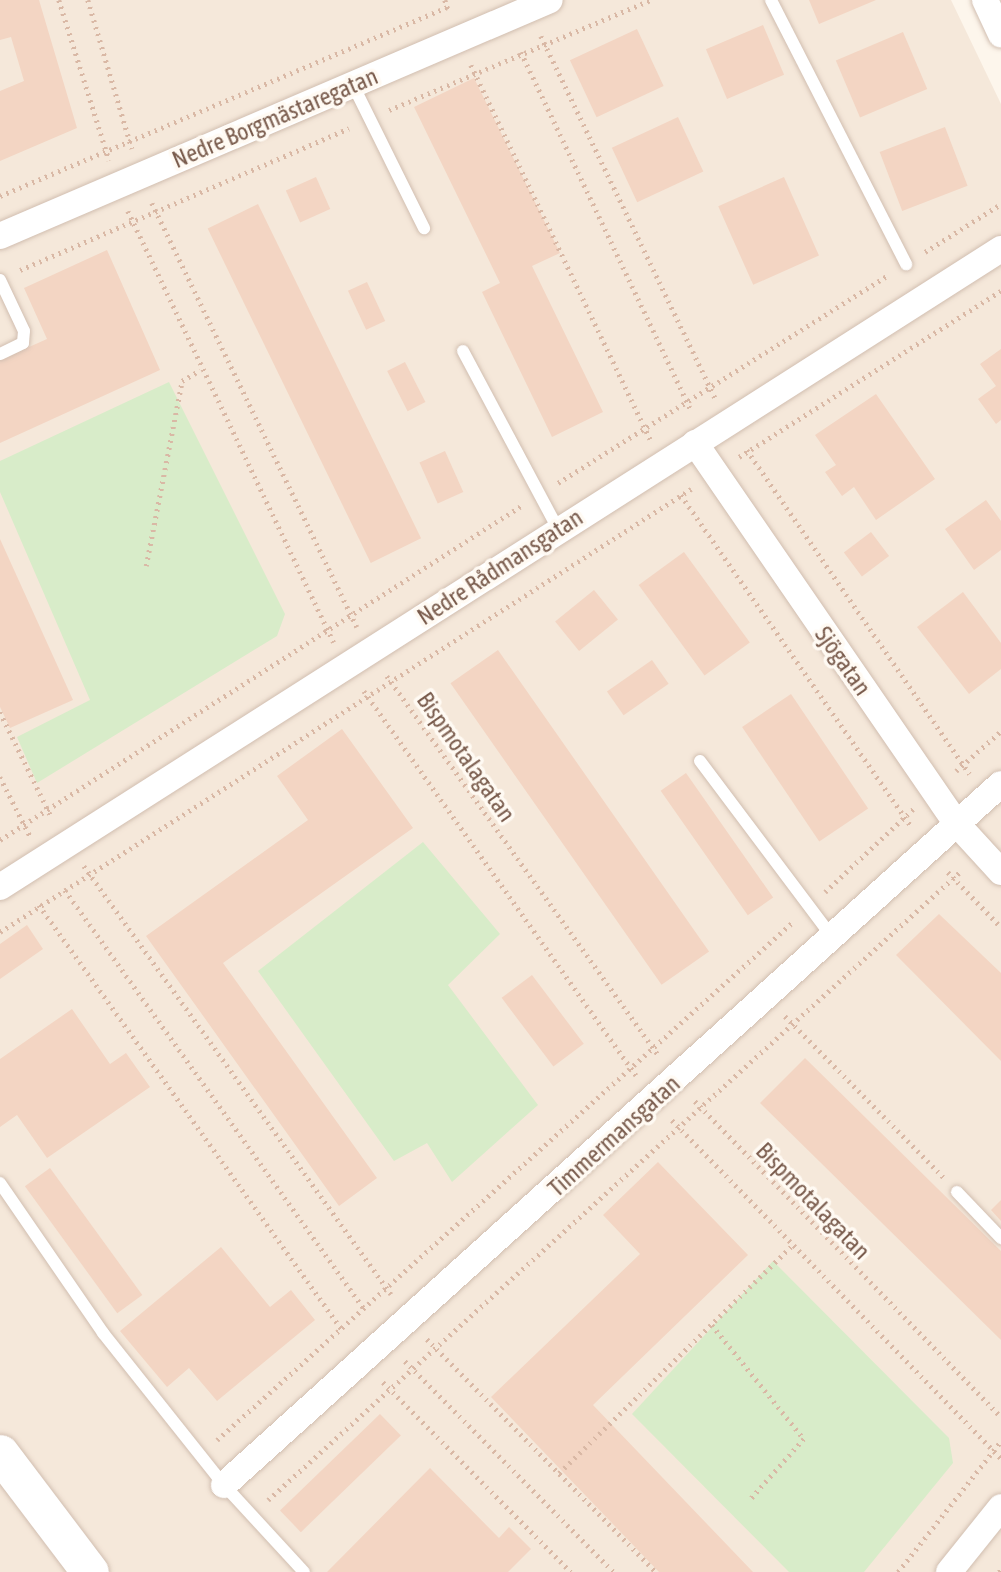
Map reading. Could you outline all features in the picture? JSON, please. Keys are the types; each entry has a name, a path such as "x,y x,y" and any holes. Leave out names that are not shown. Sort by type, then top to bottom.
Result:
{"street":[{"name":"Nedre Borgmästaregatan","path":"0,236 459,39 495,11 551,0"},
{"path":"985,0 1001,34"},
{"name":"Nedre Rådmansgatan","path":"9,881 348,666 558,528 664,464 1001,249"},
{"name":"Sjögatan","path":"695,443 713,474 957,824 1001,872"},
{"name":"Timmermansgatan","path":"224,1485 1001,785"},
{"path":"0,1453 90,1572"},
{"path":"949,1572 1001,1507"}],"lane":[{"path":"771,0 906,264"},
{"path":"353,85 424,228"},
{"path":"0,280 24,331 23,343 0,354"},
{"path":"463,351 558,528"},
{"path":"700,761 833,938"},
{"path":"0,1183 103,1333 224,1485 304,1572"},
{"path":"957,1192 1001,1238"}],"path":[{"path":"59,0 107,151 129,180 133,224 200,370 327,630 369,699 653,1099 1001,1458"},
{"name":"Bispmotalagatan","path":"88,0 129,142 129,180 156,214 350,616 389,680 676,1079 1001,1417"},
{"path":"445,0 459,39 645,430 681,495 929,850 1001,927"},
{"path":"12,273 133,224 521,52 651,0"},
{"path":"0,195 447,7"},
{"path":"495,11 521,52 690,400 695,443"},
{"path":"0,840 539,494 645,430 1001,204"},
{"path":"0,932 369,699 389,680 1001,290"},
{"path":"146,566 183,381 200,370"},
{"path":"0,712 48,810 89,874 386,1288 434,1349 656,1572"},
{"path":"200,1454 631,1069 1001,731"},
{"path":"0,777 23,825 65,890 364,1309 412,1368 614,1572"},
{"path":"252,1515 702,1109 981,852"},
{"path":"9,881 40,906 365,1360 390,1389 571,1572"},
{"path":"768,997 957,1192"},
{"path":"559,1472 793,1245"},
{"path":"712,1325 804,1439 750,1500"},
{"path":"898,1572 1001,1441"}],"shaded area":[{"path":"0,0 951,0 1001,104 1001,1572 0,1572"}],"green space":[{"path":"169,382 285,614 277,636 37,783 17,737 90,700 0,492 0,461"},
{"path":"423,842 500,934 448,985 538,1105 452,1182 427,1143 394,1161 258,971"},
{"path":"773,1261 949,1438 953,1463 864,1572 789,1572 632,1414"}],"building":[{"path":"0,0 39,0 77,128 0,161 0,91 24,81 11,37 0,40"},
{"path":"809,0 876,0 819,24"},
{"path":"763,25 784,75 727,99 706,49"},
{"path":"637,29 664,86 597,117 570,60"},
{"path":"903,32 927,89 860,118 836,61"},
{"path":"474,78 560,253 532,266 603,412 552,437 482,292 500,283 414,107"},
{"path":"678,117 703,171 637,202 612,148"},
{"path":"945,127 968,186 902,211 880,152"},
{"path":"316,177 330,209 300,222 286,190"},
{"path":"784,177 819,256 753,285 718,206"},
{"path":"258,204 421,538 371,563 208,229"},
{"path":"107,250 160,370 0,443 0,360 47,339 24,288"},
{"path":"367,282 385,321 366,330 348,291"},
{"path":"1001,349 1001,420 996,424 978,399 996,386 980,364"},
{"path":"405,362 425,402 408,411 387,371"},
{"path":"876,394 935,479 876,520 854,487 842,496 825,472 836,465 815,435"},
{"path":"445,451 463,492 438,503 419,462"},
{"path":"986,500 1001,521 1001,550 974,570 945,529"},
{"path":"871,532 889,556 862,576 844,552"},
{"path":"0,539 73,700 10,728 0,707"},
{"path":"684,552 750,643 705,676 639,585"},
{"path":"594,590 618,620 579,651 555,621"},
{"path":"963,592 1001,643 1001,669 969,694 917,627"},
{"path":"498,650 709,951 662,985 450,683"},
{"path":"652,660 669,684 624,715 607,692"},
{"path":"791,694 868,808 819,841 742,727"},
{"path":"342,729 413,828 223,963 377,1178 339,1206 146,936 308,820 277,776"},
{"path":"686,773 773,898 748,915 661,791"},
{"path":"939,914 1001,973 1001,1061 896,955"},
{"path":"27,925 43,949 0,979 0,944"},
{"path":"532,975 584,1044 553,1067 502,998"},
{"path":"72,1009 110,1064 126,1053 150,1087 47,1158 17,1115 0,1127 0,1059"},
{"path":"805,1058 1001,1251 1001,1340 760,1103"},
{"path":"658,1162 748,1255 593,1405 753,1572 659,1572 491,1397 640,1254 603,1215"},
{"path":"50,1168 142,1295 117,1313 25,1186"},
{"path":"1001,1200 1001,1221 991,1210"},
{"path":"221,1247 270,1307 291,1290 315,1320 217,1401 189,1368 167,1387 120,1331"},
{"path":"380,1414 401,1436 301,1532 280,1511"},
{"path":"430,1468 499,1538 509,1527 531,1549 508,1572 327,1572"}]}
